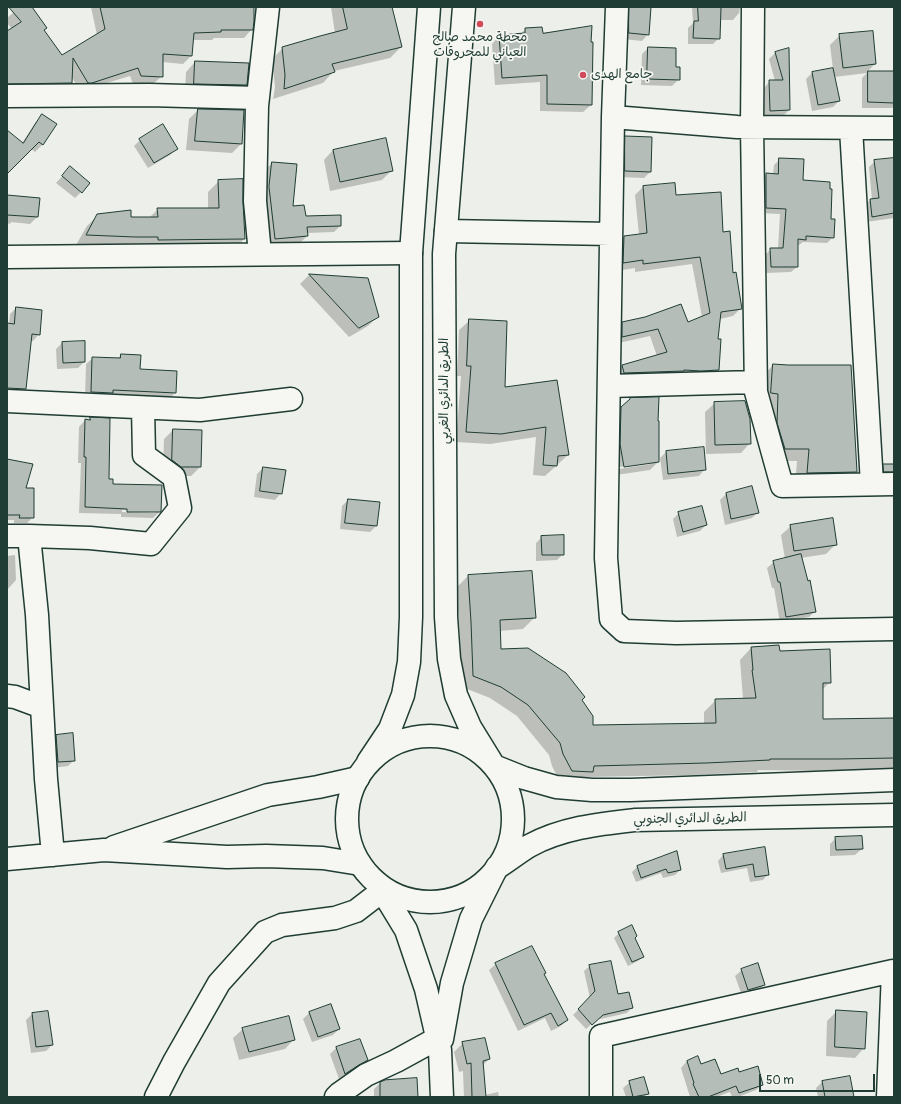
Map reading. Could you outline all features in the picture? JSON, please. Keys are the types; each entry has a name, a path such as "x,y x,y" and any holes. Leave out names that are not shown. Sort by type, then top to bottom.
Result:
{"street":[{"path":"260,254 255,201 258,98 268,7"},
{"path":"429,7 411,253 411,617 409,662 403,695 390,729 353,785 346,812 349,838 360,864 380,887 406,930 426,989 439,1044 442,1097"},
{"name":"الطريق الدائري الغربي","path":"439,1044 452,983 471,919 510,843 513,816 508,789 470,727 456,695 449,659 446,617 444,254 464,7"},
{"path":"617,7 606,558 611,618 624,631 676,633 894,629"},
{"path":"753,7 752,127 755,382 756,392 782,486 894,484"},
{"path":"427,32 462,34"},
{"path":"7,96 149,95 258,98"},
{"path":"614,117 737,127 894,128"},
{"path":"851,128 872,484"},
{"path":"446,231 612,234"},
{"path":"7,257 411,253"},
{"path":"609,386 755,382"},
{"path":"7,401 200,410 291,399"},
{"path":"7,536 90,538 151,544 180,508 174,477 144,455 143,408"},
{"path":"29,536 37,615 46,779 53,855"},
{"path":"7,696 15,697 42,707"},
{"path":"104,850 268,795 318,787 363,770 391,745 418,736 446,737 473,747 494,766 524,778 556,787 592,790 631,790 894,780"},
{"name":"الطريق الدائري الجنوبي","path":"497,868 530,846 560,832 596,824 635,820 894,815"},
{"path":"7,859 104,850 227,857 266,856 316,858 360,864"},
{"path":"380,887 401,897 428,902 448,899 454,898 478,886 497,868"},
{"path":"156,1097 219,983 265,932 282,925 335,918 356,911 380,887"},
{"path":"601,1097 601,1036 893,971 888,1097"},
{"path":"336,1097 366,1076 396,1061 439,1044"}],"building":[{"path":"9,7 32,7 47,28 44,30 62,55 105,29 100,7 254,7 254,21 253,30 221,30 221,32 194,33 192,56 163,54 163,77 141,76 138,68 88,83 73,58 72,83 7,84 7,31 21,22"},
{"path":"343,7 392,7 402,47 332,64 335,72 284,89 285,75 282,47 347,29"},
{"path":"629,7 651,7 649,35 629,33"},
{"path":"698,7 721,7 720,39 693,38 694,21 698,21"},
{"path":"592,26 592,105 547,104 547,75 502,78 499,35 525,33 525,28 542,27 543,33"},
{"path":"873,31 876,64 843,68 839,34"},
{"path":"648,47 676,48 676,67 680,67 680,80 647,79"},
{"path":"789,48 790,110 770,111 769,80 783,80 775,52"},
{"path":"195,61 249,63 247,85 194,84"},
{"path":"833,68 840,101 818,105 812,72"},
{"path":"868,71 894,71 894,103 868,102"},
{"path":"198,109 244,110 242,144 195,141"},
{"path":"42,114 57,124 43,145 39,142 7,174 7,130 23,143"},
{"path":"163,124 178,149 154,163 139,139"},
{"path":"625,136 652,137 651,172 625,171"},
{"path":"386,138 393,171 340,182 333,150"},
{"path":"779,158 804,159 803,180 830,182 830,189 832,189 831,219 835,219 834,238 806,236 806,240 798,239 798,267 771,267 770,248 783,248 786,209 766,208 766,173 778,174"},
{"path":"894,158 894,213 872,217 870,199 879,198 874,160"},
{"path":"272,162 297,164 293,206 304,205 306,216 341,215 341,226 307,227 308,236 275,239 269,187"},
{"path":"70,166 90,183 82,193 62,176"},
{"path":"243,179 245,239 158,240 158,237 86,235 97,214 131,210 131,217 158,217 157,208 219,208 218,180"},
{"path":"675,183 676,195 721,192 723,232 730,231 733,273 736,272 742,309 721,312 718,339 721,339 719,370 624,373 622,365 667,352 658,329 622,337 622,322 645,317 681,304 688,322 710,313 700,257 643,264 643,260 623,263 624,236 647,233 643,186"},
{"path":"7,195 40,198 38,217 7,215"},
{"path":"309,274 368,278 379,317 359,328"},
{"path":"16,307 42,310 40,335 32,334 26,389 7,388 7,323 14,324"},
{"path":"469,319 507,321 505,387 557,380 569,455 558,456 557,466 543,465 546,427 501,434 466,432 471,366 467,366"},
{"path":"85,341 85,362 63,363 62,342"},
{"path":"121,354 141,355 140,369 177,371 176,393 113,390 113,393 91,392 92,357 120,358"},
{"path":"773,364 851,365 857,472 807,473 809,449 785,449 777,423 778,394 771,393"},
{"path":"659,397 659,462 624,467 620,444 621,407 630,398"},
{"path":"745,401 750,419 751,444 715,445 714,402"},
{"path":"90,417 110,418 109,479 113,479 113,484 162,485 161,512 127,512 127,509 85,507 85,419 90,420"},
{"path":"173,429 202,430 201,467 181,467 172,460"},
{"path":"704,447 706,470 668,474 666,451"},
{"path":"7,459 33,464 26,488 34,488 34,518 19,518 20,515 7,515"},
{"path":"883,464 894,464 894,472 884,472"},
{"path":"263,467 286,470 282,494 260,491"},
{"path":"752,486 759,513 731,519 726,493"},
{"path":"348,499 380,502 377,526 345,523"},
{"path":"702,506 707,525 683,532 678,512"},
{"path":"833,518 837,545 794,551 790,525"},
{"path":"564,535 564,555 542,555 541,536"},
{"path":"801,554 808,581 810,580 816,612 786,617 780,582 778,582 773,561"},
{"path":"532,571 536,618 500,620 501,649 528,648 566,673 585,697 582,700 593,716 593,725 716,723 715,699 756,698 752,670 751,647 779,645 780,651 830,649 831,683 823,683 823,719 894,718 894,758 770,759 706,763 594,766 593,772 572,771 563,754 560,743 528,705 501,687 473,676 468,575"},
{"path":"73,733 75,761 58,762 56,735"},
{"path":"862,836 863,849 836,850 835,837"},
{"path":"765,847 769,875 755,877 753,864 726,869 723,854"},
{"path":"677,851 681,870 668,873 666,869 641,878 637,866"},
{"path":"632,925 637,936 635,938 644,957 632,962 618,932"},
{"path":"532,946 546,973 544,974 568,1020 558,1026 551,1013 524,1025 495,963"},
{"path":"611,961 618,994 629,992 633,1008 603,1015 592,1025 578,1009 595,991 589,965"},
{"path":"758,963 765,985 748,990 741,969"},
{"path":"331,1004 340,1029 318,1037 309,1012"},
{"path":"836,1010 867,1012 865,1049 835,1047"},
{"path":"48,1011 53,1045 36,1047 32,1013"},
{"path":"289,1016 295,1040 249,1052 242,1028"},
{"path":"485,1038 490,1059 483,1061 486,1097 472,1097 471,1063 467,1064 462,1042"},
{"path":"360,1039 368,1060 345,1074 336,1047"},
{"path":"698,1056 701,1064 715,1059 721,1074 738,1068 739,1072 758,1066 763,1085 739,1093 736,1086 708,1097 699,1097 693,1084 694,1083 687,1061"},
{"path":"850,1076 854,1097 825,1097 822,1081"},
{"path":"644,1077 649,1094 633,1097 629,1081"},
{"path":"417,1078 418,1097 380,1097 380,1082 385,1080"}],"place":[{"name":"محطة محمد صالح العياني للمحروقات","path":"480,24"},
{"name":"جامع الهدى","path":"583,75"}]}
